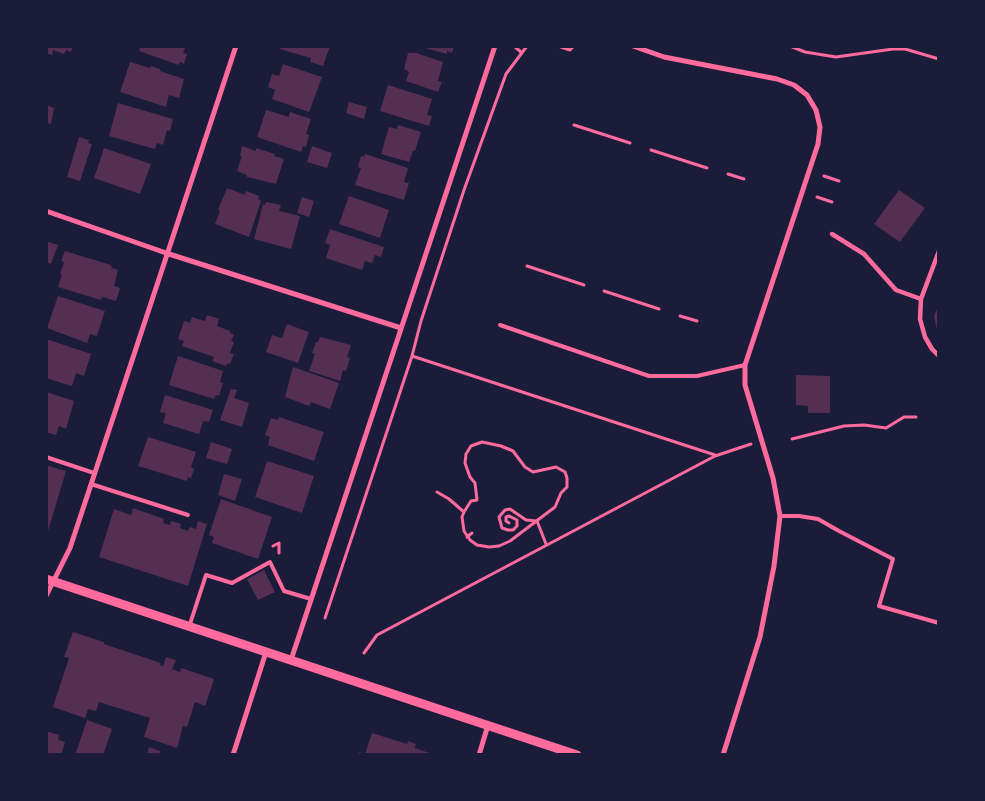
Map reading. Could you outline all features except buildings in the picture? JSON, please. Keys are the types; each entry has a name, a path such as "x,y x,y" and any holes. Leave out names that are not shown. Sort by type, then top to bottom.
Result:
{"street":[{"path":"46,596 49,580 70,548 236,46"},
{"path":"291,660 495,46"},
{"path":"633,46 664,56 777,79 794,85 807,95 816,110 820,127 818,144 745,365 745,385 773,478 780,516 774,566 760,636 723,755"},
{"path":"46,211 168,254 401,328"},
{"path":"832,234 864,254 896,290 920,300"},
{"path":"939,251 920,300 920,319 925,337 939,356"},
{"path":"49,580 577,755"},
{"path":"233,755 266,652"},
{"path":"478,755 488,725"}],"lane":[{"path":"500,325 650,376 697,376 745,365"},
{"path":"46,457 94,473"},
{"path":"91,484 188,515"},
{"path":"780,516 800,516 818,519 839,532 893,559 879,606 939,623"},
{"path":"189,627 206,574 232,583 270,562 284,591 311,600"}],"path":[{"path":"514,46 522,53"},
{"path":"325,618 412,356 421,321 455,218 503,82 506,74 527,46"},
{"path":"558,46 570,50 573,48"},
{"path":"790,46 813,54 836,57 905,49 939,59"},
{"path":"574,125 630,143"},
{"path":"651,150 707,168"},
{"path":"728,174 744,179"},
{"path":"824,176 839,181"},
{"path":"817,197 832,202"},
{"path":"527,266 584,285"},
{"path":"604,291 659,309"},
{"path":"680,316 697,321"},
{"path":"412,356 715,456"},
{"path":"792,438 844,426 864,425 886,428 904,417 916,417"},
{"path":"482,442 513,451 525,467 534,472 552,467 560,468 565,472 568,482 567,487 561,493 555,507 537,521 510,541 499,546 481,546 470,540 464,531 462,517 471,502 477,500 475,483 470,477 465,463 466,454 471,446 482,442"},
{"path":"364,653 377,635 715,456 752,444"},
{"path":"437,492 449,499 464,512"},
{"path":"509,523 506,521 506,517 509,516 517,520 517,526 513,530 502,528 499,517 505,510 510,509 526,520 537,521"},
{"path":"537,521 546,544"},
{"path":"468,536 472,534"},
{"path":"273,546 279,543 279,556"}]}
